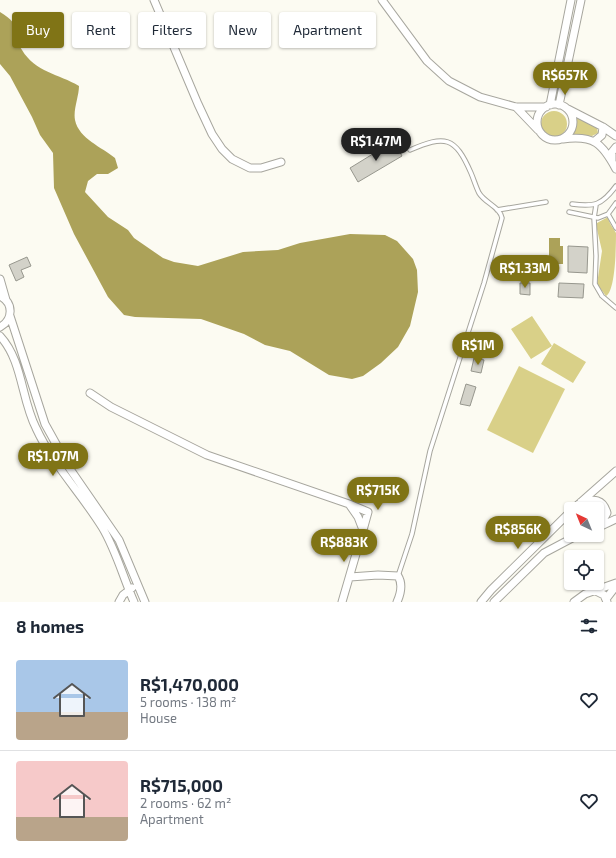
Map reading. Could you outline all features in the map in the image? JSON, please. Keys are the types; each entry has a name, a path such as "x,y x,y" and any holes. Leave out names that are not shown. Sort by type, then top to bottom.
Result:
{"street":[{"path":"154,0 198,104 212,134 222,149 232,159 250,168 261,168 281,162"},
{"path":"382,0 426,61 441,76 468,92 516,107 559,105 603,127 616,136"},
{"path":"538,130 538,117 548,106 571,0"},
{"path":"559,105 581,0"},
{"path":"516,107 548,139 582,138 595,141 606,151 616,169"},
{"path":"561,139 568,135 573,123 572,115 567,108"},
{"path":"595,141 602,135 603,127"},
{"path":"612,161 612,152 616,147"},
{"path":"0,279 3,298 10,307 10,316 45,424 70,469 118,540 145,602"},
{"path":"0,327 6,323 10,316"},
{"path":"0,336 5,341 14,358 35,427 51,457 102,527 134,602"},
{"path":"90,393 111,407 207,455 349,504 368,512 342,602"},
{"path":"580,502 616,471"},
{"path":"580,502 594,499 602,502"},
{"path":"349,504 358,517 363,530"},
{"path":"604,504 607,513 604,518"},
{"path":"481,602 491,590 564,518"},
{"path":"604,524 616,519"},
{"path":"494,602 544,553 565,542"},
{"path":"350,577 398,576 402,587 397,602"},
{"path":"604,587 616,584"},
{"path":"574,602 585,594 594,590 601,592 607,600 616,584"},
{"path":"119,602 129,590 138,585"},
{"path":"582,602 585,594"}],"lane":[{"path":"398,576 412,534 430,451 484,283 502,218 497,210 479,193 465,160 454,145 446,140 431,141 410,150"},
{"path":"572,204 589,206 596,204 606,199 616,186"},
{"path":"569,212 594,218 601,217 608,214 614,205 606,199"},
{"path":"497,210 546,202"},
{"path":"596,204 594,218 596,256 595,284 602,296 616,308"},
{"path":"608,214 616,228"}],"shaded area":[{"path":"0,12 8,17 12,22 12,48 21,48 27,57 40,68 79,86 75,107 75,120 77,127 92,142 115,158 118,168 108,174 97,174 88,181 85,192 108,217 128,230 134,238 163,258 174,262 198,266 243,252 278,250 300,243 350,234 385,235 397,241 413,259 417,270 418,292 410,326 398,347 381,363 363,376 352,379 329,375 290,351 265,345 244,334 201,319 135,317 124,315 108,297 74,234 54,188 53,153 40,135 10,76 0,64"},
{"path":"554,111 564,114 567,124 564,134 554,137 544,134 541,124 544,114"},
{"path":"576,115 597,128 598,133 592,136 573,134 576,123"},
{"path":"608,217 610,224 616,233 616,246 614,276 612,285 606,296 597,284 602,251 596,225"},
{"path":"549,238 560,238 560,246 563,246 563,264 549,264"},
{"path":"532,316 552,346 531,359 511,329"},
{"path":"554,343 586,362 573,383 541,364"},
{"path":"519,366 565,389 533,453 487,430"}],"building":[{"path":"394,141 402,156 358,182 350,168"},
{"path":"568,246 588,247 587,273 568,272"},
{"path":"27,257 31,266 21,270 24,277 16,281 9,265"},
{"path":"520,283 530,283 530,295 520,294"},
{"path":"559,283 584,284 583,298 558,297"},
{"path":"474,358 484,360 481,373 471,371"},
{"path":"466,384 476,387 470,406 460,404"}]}
